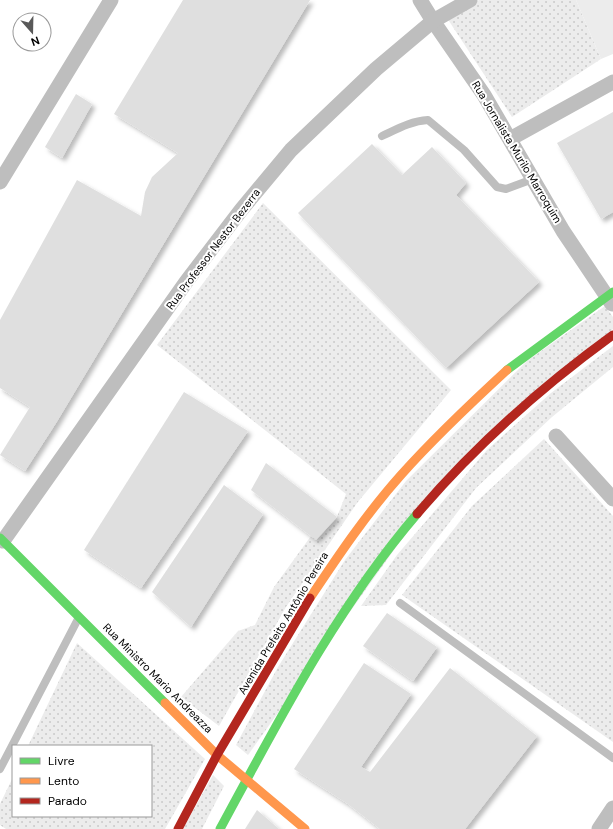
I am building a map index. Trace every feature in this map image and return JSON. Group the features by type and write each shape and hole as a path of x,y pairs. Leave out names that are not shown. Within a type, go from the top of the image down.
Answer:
{"street":[{"path":"0,182 111,0"},
{"name":"Rua Jornalista Murilo Marroquim","path":"420,0 464,64 510,139 563,231 611,297"},
{"name":"Rua Professor Nestor Bezerra","path":"2,540 186,282 241,210 291,150 376,69 433,21 470,0"},
{"path":"510,139 613,82"},
{"name":"Avenida Prefeito Antônio Pereira","path":"178,829 217,754 309,600 350,539 400,476 457,416 510,367 611,297"},
{"path":"220,829 246,781 343,615 390,547 432,496 486,439 531,396 613,335"},
{"path":"556,436 613,499"},
{"name":"Rua Ministro Mario Andreazza","path":"2,540 217,754 246,781 305,829"},
{"path":"599,829 613,808"}],"lane":[{"path":"382,136 402,126 428,120 441,128 464,150 497,187 506,189 533,179"},
{"path":"400,603 613,758"},
{"path":"12,745 79,617"},
{"path":"0,769 12,746"}],"shaded area":[{"path":"479,0 576,0 601,59 512,117 447,18"},
{"path":"576,0 613,0 613,54 601,59"},
{"path":"263,203 451,390 357,503 286,607 219,726 181,697 238,631 255,625 274,587 311,536 316,539 337,517 346,494 157,345"},
{"path":"605,306 613,317 613,329 451,470 248,755 236,745 278,667 345,560 406,481 527,361"},
{"path":"613,346 613,367 552,417 476,488 386,605 361,606 397,555 487,450 551,393"},
{"path":"544,439 613,516 613,742 402,595 472,506"},
{"path":"77,643 205,759 165,829 6,829 0,825 0,804 12,779 12,817 152,817 152,745 28,745"},
{"path":"213,775 224,786 202,829 183,829"}],"building":[{"path":"183,0 310,0 56,423 25,471 0,455 30,407 0,388 0,320 77,180 141,216 145,192 152,177 178,153 114,114"},
{"path":"76,94 92,104 62,158 45,147"},
{"path":"613,112 613,212 601,219 557,143"},
{"path":"372,144 402,175 432,147 466,183 456,195 539,282 446,368 298,213"},
{"path":"184,392 248,431 141,588 84,550"},
{"path":"266,463 337,517 316,540 251,490"},
{"path":"224,485 263,514 191,627 152,592"},
{"path":"387,613 437,647 413,681 363,646"},
{"path":"364,663 411,694 361,767 370,772 450,668 537,736 465,829 380,829 348,804 294,769"},
{"path":"257,810 279,829 245,829"}],"traffic: fast":[{"path":"507,370 613,292"},
{"path":"220,829 310,666 335,626 388,550 417,514"},
{"path":"0,538 165,703"}],"traffic: slow":[{"path":"310,598 353,535 388,489 439,434 507,370"},
{"path":"165,703 217,755 305,829"}],"traffic: jam":[{"path":"417,514 485,441 509,419 534,397 613,335"},
{"path":"178,829 217,755 310,598"}]}
